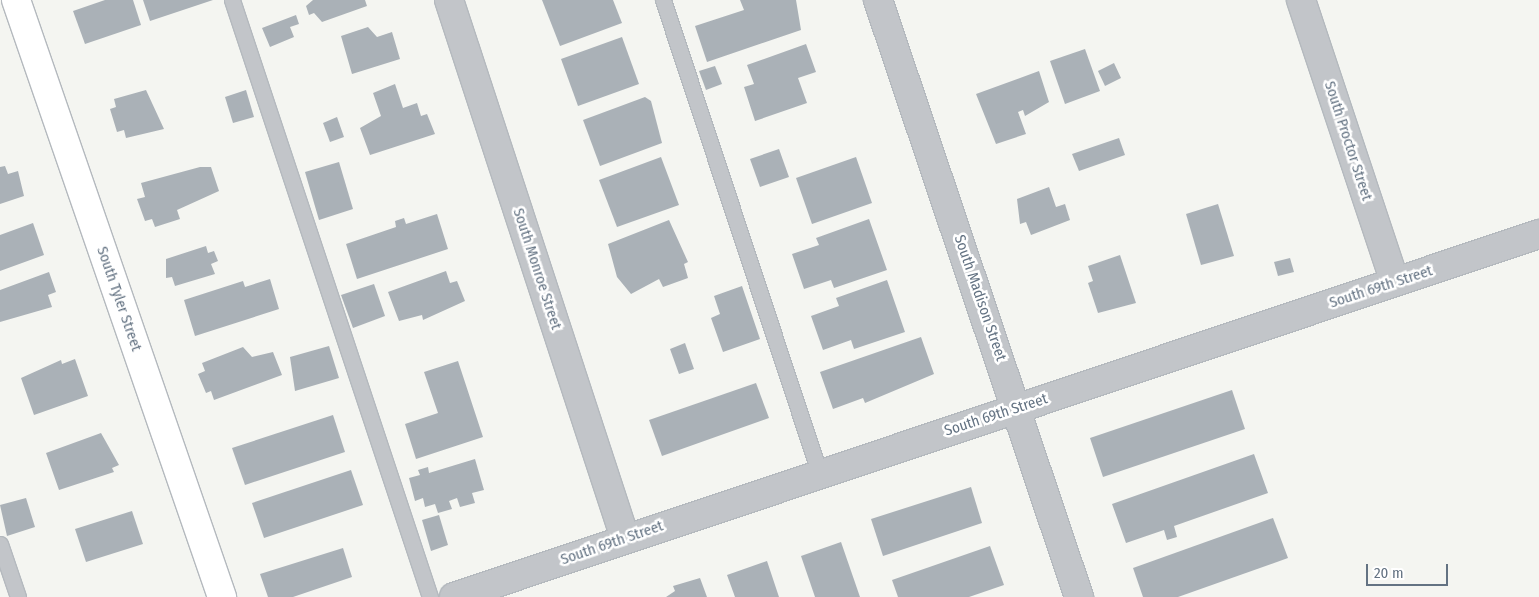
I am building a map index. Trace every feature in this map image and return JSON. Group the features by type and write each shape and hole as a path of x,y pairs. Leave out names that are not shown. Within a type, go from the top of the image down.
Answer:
{"street":[{"name":"South Tyler Street","path":"16,0 222,597"},
{"name":"South Monroe Street","path":"449,0 625,538"},
{"name":"South Madison Street","path":"878,0 1018,408 1079,597"},
{"name":"South Proctor Street","path":"1301,0 1395,282"},
{"name":"South 69th Street","path":"454,597 625,538 1539,234"}],"lane":[{"path":"232,0 430,597"},
{"path":"663,0 820,474"},
{"path":"0,544 18,597"}],"building":[{"path":"105,0 133,0 141,25 85,44 73,11"},
{"path":"143,0 213,0 150,21"},
{"path":"313,0 365,0 367,6 322,22 314,13 309,15 306,6"},
{"path":"542,0 613,0 622,23 560,46"},
{"path":"740,0 796,0 801,30 707,62 695,26 744,10"},
{"path":"296,15 299,24 290,27 294,37 270,47 262,28"},
{"path":"368,27 377,37 392,32 400,59 352,74 341,36"},
{"path":"622,37 639,84 578,106 561,59"},
{"path":"806,44 816,72 798,78 807,103 755,121 744,87 754,84 747,65"},
{"path":"1085,49 1100,91 1065,104 1050,61"},
{"path":"1114,63 1121,78 1105,86 1098,71"},
{"path":"715,66 722,84 706,90 699,71"},
{"path":"1039,71 1049,102 1025,116 1023,110 1018,112 1026,134 996,144 976,94"},
{"path":"395,84 403,108 417,103 421,116 427,114 435,134 370,155 360,128 381,116 373,93"},
{"path":"146,90 164,129 126,138 124,130 117,132 110,109 116,107 114,99"},
{"path":"246,90 254,117 233,123 225,97"},
{"path":"645,97 651,101 662,143 600,166 583,120"},
{"path":"337,117 344,137 330,142 323,123"},
{"path":"1119,138 1125,155 1079,171 1072,154"},
{"path":"779,149 789,177 760,187 750,159"},
{"path":"661,157 679,205 617,227 599,180"},
{"path":"856,157 872,203 812,224 796,178"},
{"path":"339,162 353,209 319,220 305,172"},
{"path":"5,166 8,174 18,171 24,196 0,204 0,167"},
{"path":"200,167 211,167 219,191 177,210 180,219 155,227 152,219 145,221 137,199 145,197 141,183"},
{"path":"1049,187 1056,207 1065,204 1070,220 1031,235 1026,222 1020,224 1017,199"},
{"path":"1218,204 1234,256 1201,265 1186,214"},
{"path":"437,214 448,249 357,279 346,244 396,227 395,221 404,218 406,224"},
{"path":"869,219 887,270 834,288 831,280 804,289 792,254 819,245 816,238"},
{"path":"669,220 688,262 684,264 688,278 663,287 659,279 631,294 617,277 608,244"},
{"path":"33,223 44,255 0,271 0,235"},
{"path":"206,246 208,253 214,251 218,261 211,264 215,274 175,286 172,277 166,278 166,259"},
{"path":"1120,255 1136,303 1098,313 1088,283 1093,281 1088,266"},
{"path":"1290,258 1294,272 1278,276 1274,262"},
{"path":"446,271 450,283 457,281 465,301 423,320 422,315 399,321 388,292"},
{"path":"49,272 56,292 48,295 52,307 0,322 0,290"},
{"path":"270,279 279,309 195,336 184,300 243,281 245,287"},
{"path":"887,280 905,332 854,349 851,340 823,350 811,316 839,306 836,298"},
{"path":"374,284 385,316 353,328 341,295"},
{"path":"742,286 760,339 723,352 711,318 720,314 714,296"},
{"path":"921,337 934,374 865,403 863,398 833,409 820,372"},
{"path":"685,343 694,369 679,374 670,349"},
{"path":"329,346 339,378 295,391 290,357"},
{"path":"243,347 252,357 273,352 282,375 214,400 211,391 206,393 198,374 205,371 202,363"},
{"path":"75,359 88,396 34,415 21,378 61,360 62,364"},
{"path":"458,361 483,437 416,459 405,424 438,413 424,372"},
{"path":"756,383 769,418 662,456 649,420"},
{"path":"1232,390 1245,429 1103,477 1090,438"},
{"path":"333,415 345,452 245,485 232,448"},
{"path":"101,433 119,465 112,468 114,472 59,490 46,453"},
{"path":"1254,454 1268,493 1174,526 1177,537 1167,540 1164,530 1126,543 1112,504"},
{"path":"475,459 484,490 472,493 475,503 460,507 457,498 449,501 452,509 438,513 435,504 425,507 423,498 415,501 409,478 420,475 418,470 428,467 429,473"},
{"path":"351,470 363,505 264,538 252,503"},
{"path":"971,487 982,523 883,556 871,519"},
{"path":"26,498 35,527 7,536 0,505"},
{"path":"132,511 143,544 86,562 75,529"},
{"path":"439,515 448,545 431,551 422,520"},
{"path":"1273,518 1288,558 1178,597 1143,597 1133,568"},
{"path":"841,542 860,597 815,597 801,556"},
{"path":"990,546 1004,585 969,597 898,597 892,580"},
{"path":"343,548 352,577 293,597 268,597 260,574"},
{"path":"767,561 779,597 735,597 727,575"},
{"path":"700,578 707,597 666,597 675,591 673,586"}]}
